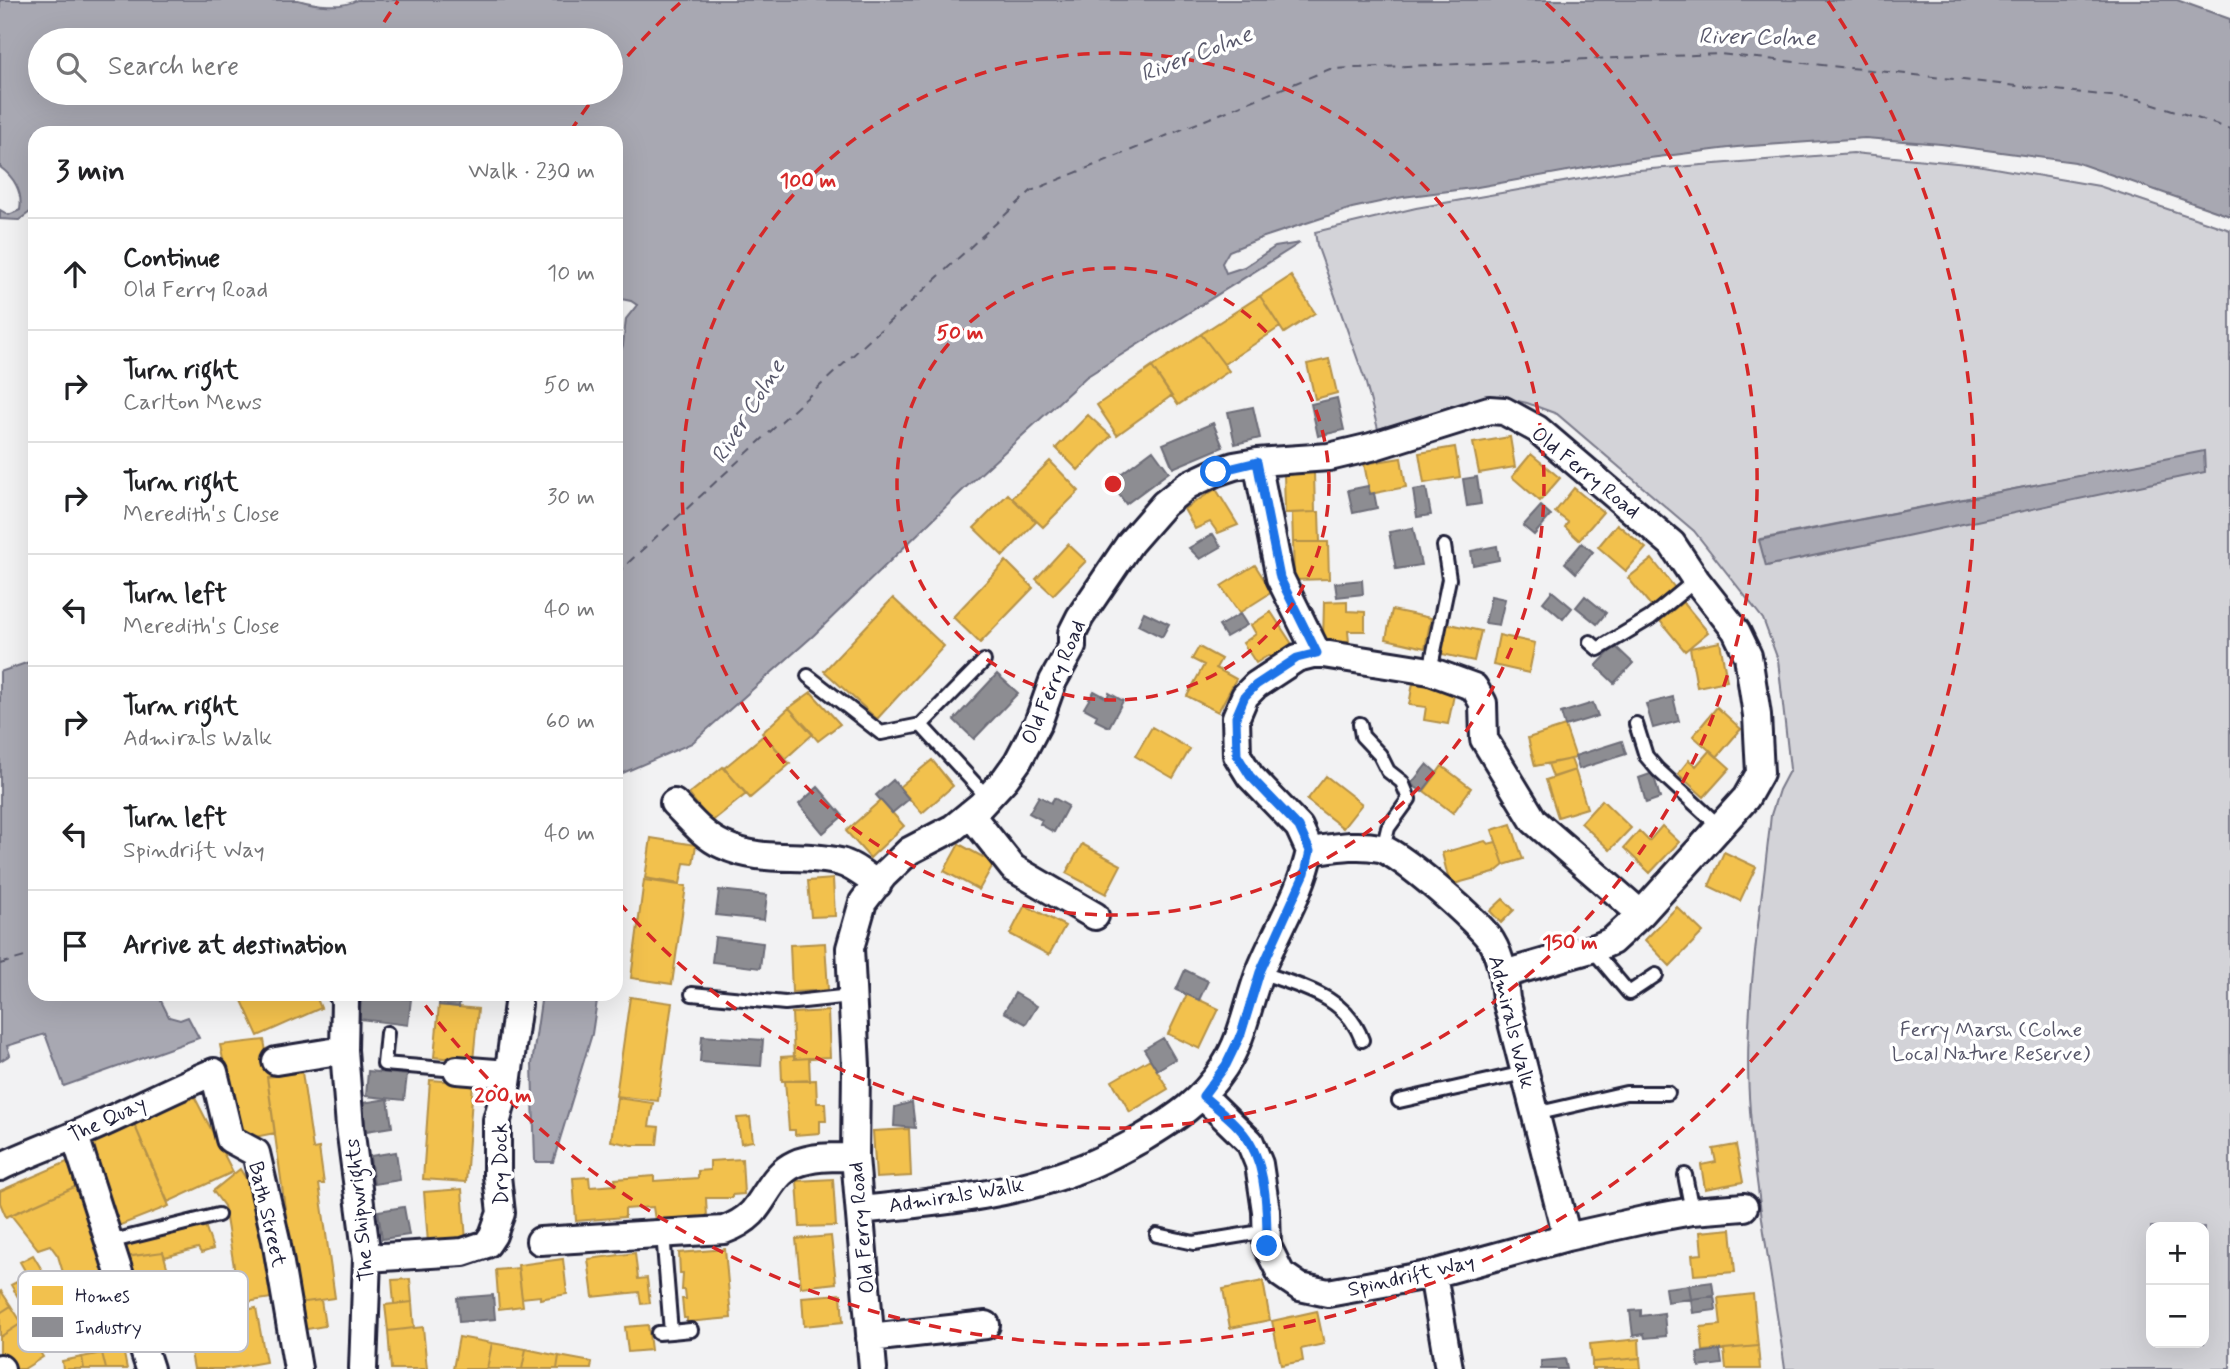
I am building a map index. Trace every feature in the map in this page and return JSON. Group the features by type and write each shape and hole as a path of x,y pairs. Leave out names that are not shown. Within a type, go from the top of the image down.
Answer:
{"street":[{"name":"Old Ferry Road","path":"873,1369 855,1157 856,1067 851,996 850,948 863,902 909,850 953,828 979,806 1018,761 1038,723 1053,681 1072,647 1072,633 1080,617 1130,543 1164,504 1188,485 1216,472 1257,462 1329,457 1489,410 1504,411 1537,429 1672,544 1696,580 1730,622 1748,656 1758,716 1760,773 1746,798 1641,914 1612,941 1504,974"},
{"path":"1257,462 1280,578 1317,653"},
{"path":"1310,851 1299,827 1250,776 1237,755 1236,717 1245,696 1256,685 1297,658 1317,653 1430,671 1474,687 1483,704 1484,739 1534,821 1641,914"},
{"path":"674,803 721,845 748,854 777,859 818,858 843,863 877,884"},
{"path":"979,806 1013,868 1095,916"},
{"name":"Admirals Walk","path":"861,1210 984,1195 1073,1172 1108,1157 1167,1124 1203,1096 1226,1065 1241,1034 1260,972 1305,873 1310,851 1353,846 1382,849 1405,862 1483,930 1497,951 1524,1073 1567,1237"},
{"name":"The Shipwrights","path":"345,1001 344,1050 350,1127 367,1258 363,1369"},
{"name":"Dry Dock","path":"367,1258 463,1252 487,1244 498,1225 501,1213 497,1176 498,1120 518,1004"},
{"path":"276,1061 344,1050"},
{"path":"457,1070 508,1074"},
{"name":"The Quay","path":"0,1167 214,1072"},
{"name":"Bath Street","path":"214,1072 230,1139 256,1153 276,1240 298,1369"},
{"name":"Spindrift Way","path":"1203,1096 1250,1142 1259,1164 1267,1246 1282,1274 1300,1287 1328,1293 1433,1274 1567,1237 1692,1211 1744,1207"},
{"path":"75,1136 118,1271"},
{"path":"540,1241 724,1230 740,1223 752,1212 781,1172 796,1163 822,1157 855,1157"},
{"path":"1433,1274 1450,1369"},
{"path":"870,1338 986,1325"},
{"path":"145,1352 150,1369"}],"lane":[{"path":"1430,671 1449,579 1444,546"},
{"path":"1590,642 1598,649 1650,618 1696,580"},
{"path":"808,676 881,733 921,725 984,661"},
{"path":"1360,724 1362,737 1380,755 1388,771 1402,782 1409,799 1388,828 1382,849"},
{"path":"1636,724 1646,756 1658,771 1720,827"},
{"path":"921,725 979,806"},
{"path":"1592,948 1629,993 1656,975"},
{"path":"1260,972 1329,998 1357,1026 1362,1041"},
{"path":"692,994 785,1003 851,996"},
{"path":"387,1033 384,1064 457,1070"},
{"path":"1399,1101 1524,1073"},
{"path":"1535,1114 1626,1093 1668,1093"},
{"path":"1685,1175 1692,1211"},
{"path":"109,1242 218,1215"},
{"path":"1157,1235 1194,1244 1267,1231"},
{"path":"663,1232 665,1332 691,1330"}],"green space":[{"name":"Ferry Marsh (Colne Local Nature Reserve)","path":"1853,153 1977,165 2099,186 2230,230 2230,1369 1785,1369 1756,1176 1748,1075 1750,1001 1771,815 1779,790 1790,769 1778,660 1763,619 1694,531 1557,414 1527,403 1499,397 1378,429 1365,380 1317,245 1315,232 1416,208 1626,171","holes":["2203,452 1767,566 1760,539"]}],"water":[{"name":"River Colne","path":"0,0 298,0 336,5 357,0 2177,0 2230,19 2230,216 2075,162 1941,144 1865,138 1737,147 1618,162 1472,188 1403,197 1352,208 1229,251 1222,263 1226,273 1244,267 1275,247 1300,243 1086,377 964,489 814,635 692,743 623,773 623,345 626,319 637,305 623,299 623,126 28,126 28,214 19,220 0,219 0,210 9,215 20,210 20,197 9,175 0,167"},
{"path":"2204,451 2205,472 1766,566 1759,540"},
{"path":"28,662 28,1001 161,1001 169,1017 180,1020 188,1017 199,1038 64,1086 45,1034 7,1046 10,1055 0,1061 0,672"},
{"path":"541,1001 597,1001 592,1034 553,1162 535,1162 532,1064"}],"building: Homes":[{"path":"1291,276 1315,313 1284,333 1260,296"},
{"path":"1260,296 1280,327 1224,364 1201,334"},
{"path":"1201,334 1229,371 1178,405 1152,367"},
{"path":"1329,359 1337,393 1315,399 1307,364"},
{"path":"1152,367 1171,396 1117,435 1097,405"},
{"path":"1088,415 1111,436 1078,470 1056,448"},
{"path":"1510,437 1515,467 1479,473 1473,443"},
{"path":"1455,447 1460,477 1424,483 1419,453"},
{"path":"1531,454 1560,478 1540,501 1512,477"},
{"path":"1401,458 1406,487 1370,494 1364,464"},
{"path":"1050,461 1079,491 1043,527 1012,498"},
{"path":"1314,472 1315,512 1285,513 1284,473"},
{"path":"1574,488 1603,512 1579,540 1565,527 1568,522 1555,512"},
{"path":"1216,489 1238,525 1218,533 1210,522 1195,529 1184,509"},
{"path":"1008,494 1036,522 1003,556 974,528"},
{"path":"1319,512 1320,542 1293,542 1292,513"},
{"path":"1617,524 1646,548 1626,571 1598,547"},
{"path":"1293,542 1328,542 1329,579 1294,580"},
{"path":"1068,544 1086,561 1053,595 1036,579"},
{"path":"1652,559 1675,588 1652,607 1628,578"},
{"path":"1006,561 1033,588 980,643 953,617"},
{"path":"1255,565 1272,592 1239,613 1221,586"},
{"path":"893,598 944,646 877,719 824,671"},
{"path":"1347,601 1347,611 1365,612 1365,631 1348,631 1349,642 1323,642 1324,602"},
{"path":"1683,602 1708,632 1685,651 1660,621"},
{"path":"1392,610 1431,618 1425,648 1386,639"},
{"path":"1271,612 1292,644 1271,658 1269,655 1256,663 1243,643 1256,634 1251,625"},
{"path":"1445,623 1481,631 1474,661 1438,653"},
{"path":"1499,635 1535,643 1529,673 1493,665"},
{"path":"1720,642 1727,681 1697,687 1690,648"},
{"path":"1199,647 1221,659 1216,668 1236,679 1218,712 1187,696 1204,665 1192,659"},
{"path":"1413,683 1455,690 1448,724 1424,720 1426,707 1409,705"},
{"path":"811,692 840,724 818,741 789,708"},
{"path":"1717,707 1741,729 1717,757 1693,736"},
{"path":"789,708 813,734 785,759 762,733"},
{"path":"1565,726 1576,758 1535,766 1528,738"},
{"path":"1152,727 1190,749 1173,778 1135,756"},
{"path":"764,735 790,764 750,798 724,768"},
{"path":"1710,750 1730,768 1704,797 1678,774 1689,760 1696,766"},
{"path":"1571,759 1575,770 1553,777 1548,764"},
{"path":"932,760 953,786 922,813 899,787"},
{"path":"1442,766 1471,788 1453,813 1424,791"},
{"path":"723,767 746,794 711,822 689,794"},
{"path":"1575,770 1587,808 1558,817 1546,780"},
{"path":"1326,776 1362,804 1343,828 1307,800"},
{"path":"881,800 904,826 870,858 846,831"},
{"path":"1602,800 1631,828 1610,850 1581,823"},
{"path":"1511,824 1523,859 1504,865 1492,830"},
{"path":"1662,826 1679,842 1650,873 1624,848 1639,831 1649,841"},
{"path":"651,838 696,845 693,864 684,863 680,884 645,878"},
{"path":"1485,841 1488,844 1496,842 1504,865 1494,873 1450,885 1442,853"},
{"path":"959,844 994,863 979,890 944,871"},
{"path":"1082,844 1121,865 1106,894 1066,873"},
{"path":"1724,852 1756,867 1740,901 1709,886"},
{"path":"833,879 835,916 811,917 808,881"},
{"path":"644,880 686,886 672,984 631,978"},
{"path":"1503,899 1514,910 1501,923 1490,911"},
{"path":"1025,905 1065,926 1049,955 1010,934"},
{"path":"1677,907 1703,932 1670,966 1645,940"},
{"path":"825,943 828,990 792,992 790,945"},
{"path":"1187,994 1219,1009 1200,1049 1168,1034"},
{"path":"630,997 672,1003 658,1101 616,1096"},
{"path":"242,1001 318,1001 321,1008 258,1036"},
{"path":"439,1005 478,1009 473,1061 434,1057"},
{"path":"828,1011 830,1057 794,1059 792,1013"},
{"path":"264,1040 275,1133 240,1140 220,1045"},
{"path":"795,1056 794,1059 809,1058 810,1081 782,1081 781,1057"},
{"path":"1150,1059 1168,1089 1130,1112 1112,1081"},
{"path":"302,1072 313,1149 319,1148 324,1184 319,1184 335,1298 298,1303 267,1077"},
{"path":"430,1080 473,1083 466,1182 423,1179"},
{"path":"816,1080 817,1103 825,1103 826,1121 820,1121 820,1133 795,1135 795,1130 789,1130 785,1081"},
{"path":"192,1092 233,1172 168,1202 132,1119"},
{"path":"617,1098 653,1103 649,1126 659,1127 657,1145 632,1145 611,1141"},
{"path":"750,1117 753,1141 741,1143 737,1118"},
{"path":"132,1119 169,1206 113,1228 93,1139"},
{"path":"909,1129 911,1176 876,1178 873,1131"},
{"path":"1736,1145 1743,1182 1705,1189 1701,1165 1716,1162 1713,1149"},
{"path":"742,1159 744,1194 732,1195 732,1198 706,1198 707,1217 674,1222 674,1218 655,1220 653,1207 625,1209 625,1217 576,1221 573,1178 589,1177 590,1187 616,1185 615,1179 654,1176 654,1181 698,1178 698,1171 710,1170 710,1161"},
{"path":"69,1161 79,1185 6,1217 0,1203 0,1191"},
{"path":"240,1169 257,1196 278,1297 248,1302 248,1271 235,1271 224,1206 213,1191"},
{"path":"833,1179 836,1226 800,1227 797,1181"},
{"path":"79,1185 107,1271 63,1271 58,1256 50,1245 38,1249 11,1215"},
{"path":"462,1189 466,1240 428,1243 424,1192"},
{"path":"205,1225 213,1249 201,1253 198,1248 165,1257 163,1252 120,1258 117,1245"},
{"path":"1731,1229 1735,1272 1694,1275 1692,1255 1702,1254 1700,1232"},
{"path":"831,1236 836,1283 801,1287 796,1239"},
{"path":"725,1249 731,1318 687,1322 687,1318 684,1318 682,1299 686,1299 685,1290 682,1290 683,1273 680,1273 679,1253"},
{"path":"163,1252 168,1271 128,1271 123,1257"},
{"path":"635,1253 638,1279 647,1278 650,1303 641,1304 639,1292 593,1297 588,1259"},
{"path":"33,1255 43,1271 25,1271 20,1262"},
{"path":"563,1259 567,1294 540,1299 540,1296 522,1298 518,1265"},
{"path":"518,1268 523,1306 499,1309 496,1270"},
{"path":"410,1279 412,1302 394,1304 392,1280"},
{"path":"18,1281 18,1297 11,1285"},
{"path":"1263,1281 1270,1320 1230,1328 1223,1289"},
{"path":"0,1292 11,1306 0,1313"},
{"path":"841,1294 843,1322 804,1326 802,1297"},
{"path":"1753,1294 1758,1346 1703,1351 1701,1327 1721,1325 1718,1298"},
{"path":"321,1300 325,1326 301,1330 298,1303"},
{"path":"412,1302 414,1328 388,1331 385,1305"},
{"path":"11,1306 18,1317 18,1326 0,1337 0,1313"},
{"path":"256,1308 266,1362 226,1369 194,1369 191,1352 248,1352 248,1309"},
{"path":"1317,1311 1324,1344 1301,1349 1303,1361 1281,1365 1272,1321"},
{"path":"648,1325 651,1350 628,1352 625,1327"},
{"path":"18,1326 18,1352 40,1352 43,1357 24,1369 11,1369 0,1352 0,1337"},
{"path":"423,1327 427,1369 391,1369 388,1331"},
{"path":"459,1337 492,1343 487,1369 453,1369"},
{"path":"1639,1339 1640,1358 1592,1362 1590,1344"},
{"path":"492,1343 526,1349 522,1369 487,1369"},
{"path":"1758,1346 1760,1369 1726,1369 1724,1349"},
{"path":"526,1349 559,1356 557,1369 522,1369"},
{"path":"124,1352 127,1369 106,1369 102,1353"},
{"path":"102,1353 106,1369 84,1369 82,1357"},
{"path":"559,1356 592,1362 591,1369 557,1369"},
{"path":"82,1357 84,1369 63,1369 62,1361"},
{"path":"1640,1358 1641,1369 1592,1369 1592,1362"}],"building: Industry":[{"path":"1337,398 1344,430 1318,436 1311,404"},
{"path":"1253,407 1260,438 1235,444 1228,412"},
{"path":"1213,423 1223,447 1173,468 1163,444"},
{"path":"1153,450 1169,472 1126,504 1110,482"},
{"path":"1477,477 1481,504 1467,506 1463,479"},
{"path":"1368,486 1370,494 1374,493 1377,508 1353,513 1348,490"},
{"path":"1426,488 1431,515 1417,517 1413,490"},
{"path":"1541,506 1551,515 1534,535 1523,526"},
{"path":"1413,528 1421,565 1396,569 1389,532"},
{"path":"1213,534 1221,547 1200,559 1189,548"},
{"path":"1582,543 1593,552 1576,573 1565,563"},
{"path":"1497,546 1499,560 1473,565 1471,551"},
{"path":"1362,580 1363,594 1337,597 1335,583"},
{"path":"1552,591 1572,608 1563,619 1543,602"},
{"path":"1491,596 1505,599 1499,625 1485,623"},
{"path":"1585,596 1606,613 1597,624 1576,607"},
{"path":"1144,612 1169,624 1162,637 1138,625"},
{"path":"1240,614 1247,625 1226,637 1219,626"},
{"path":"1615,646 1633,663 1614,683 1596,666"},
{"path":"997,674 1018,693 974,739 954,720"},
{"path":"1094,691 1107,698 1109,693 1123,701 1109,727 1095,720 1097,715 1084,708"},
{"path":"1673,697 1679,721 1653,728 1646,704"},
{"path":"1593,703 1598,716 1565,726 1561,713"},
{"path":"1622,741 1626,754 1579,769 1575,756"},
{"path":"1427,764 1437,773 1422,792 1411,784"},
{"path":"1653,773 1660,798 1646,803 1639,778"},
{"path":"893,780 909,799 892,813 876,795"},
{"path":"818,787 843,816 823,833 799,804"},
{"path":"1039,796 1051,803 1054,798 1068,806 1054,832 1040,824 1042,820 1029,813"},
{"path":"719,890 767,895 764,920 716,915"},
{"path":"715,937 763,943 760,968 712,962"},
{"path":"1185,970 1208,981 1199,1000 1176,990"},
{"path":"1015,993 1037,1006 1026,1024 1004,1012"},
{"path":"361,1001 411,1001 408,1025 359,1019"},
{"path":"439,1001 459,1001 459,1007 439,1005"},
{"path":"702,1036 763,1040 761,1066 700,1062"},
{"path":"1163,1038 1175,1059 1157,1070 1144,1049"},
{"path":"368,1071 407,1075 404,1100 366,1096"},
{"path":"388,1099 392,1127 366,1131 362,1103"},
{"path":"912,1102 915,1128 894,1126 895,1107"},
{"path":"396,1152 400,1180 374,1184 370,1156"},
{"path":"404,1207 409,1235 382,1239 378,1211"},
{"path":"1712,1282 1714,1296 1691,1299 1689,1285"},
{"path":"1689,1285 1691,1299 1667,1302 1665,1288"},
{"path":"493,1295 495,1319 459,1322 457,1298"},
{"path":"1714,1296 1716,1310 1693,1313 1691,1299"},
{"path":"1641,1310 1641,1316 1664,1313 1666,1336 1633,1336 1630,1311"},
{"path":"1720,1350 1722,1364 1699,1367 1697,1353"},
{"path":"1565,1359 1567,1369 1541,1369 1541,1361"}],"ferry route":[{"path":"623,568 1031,191 1330,69 1720,54 2139,99 2230,129"},
{"path":"0,964 28,956"}],"route":[{"path":"1216,472 1257,462 1280,578 1317,653 1297,658 1256,685 1245,696 1236,717 1237,755 1250,776 1299,827 1310,851 1305,873 1260,972 1241,1034 1226,1065 1203,1096 1250,1142 1259,1164 1266,1211 1267,1246"}]}
